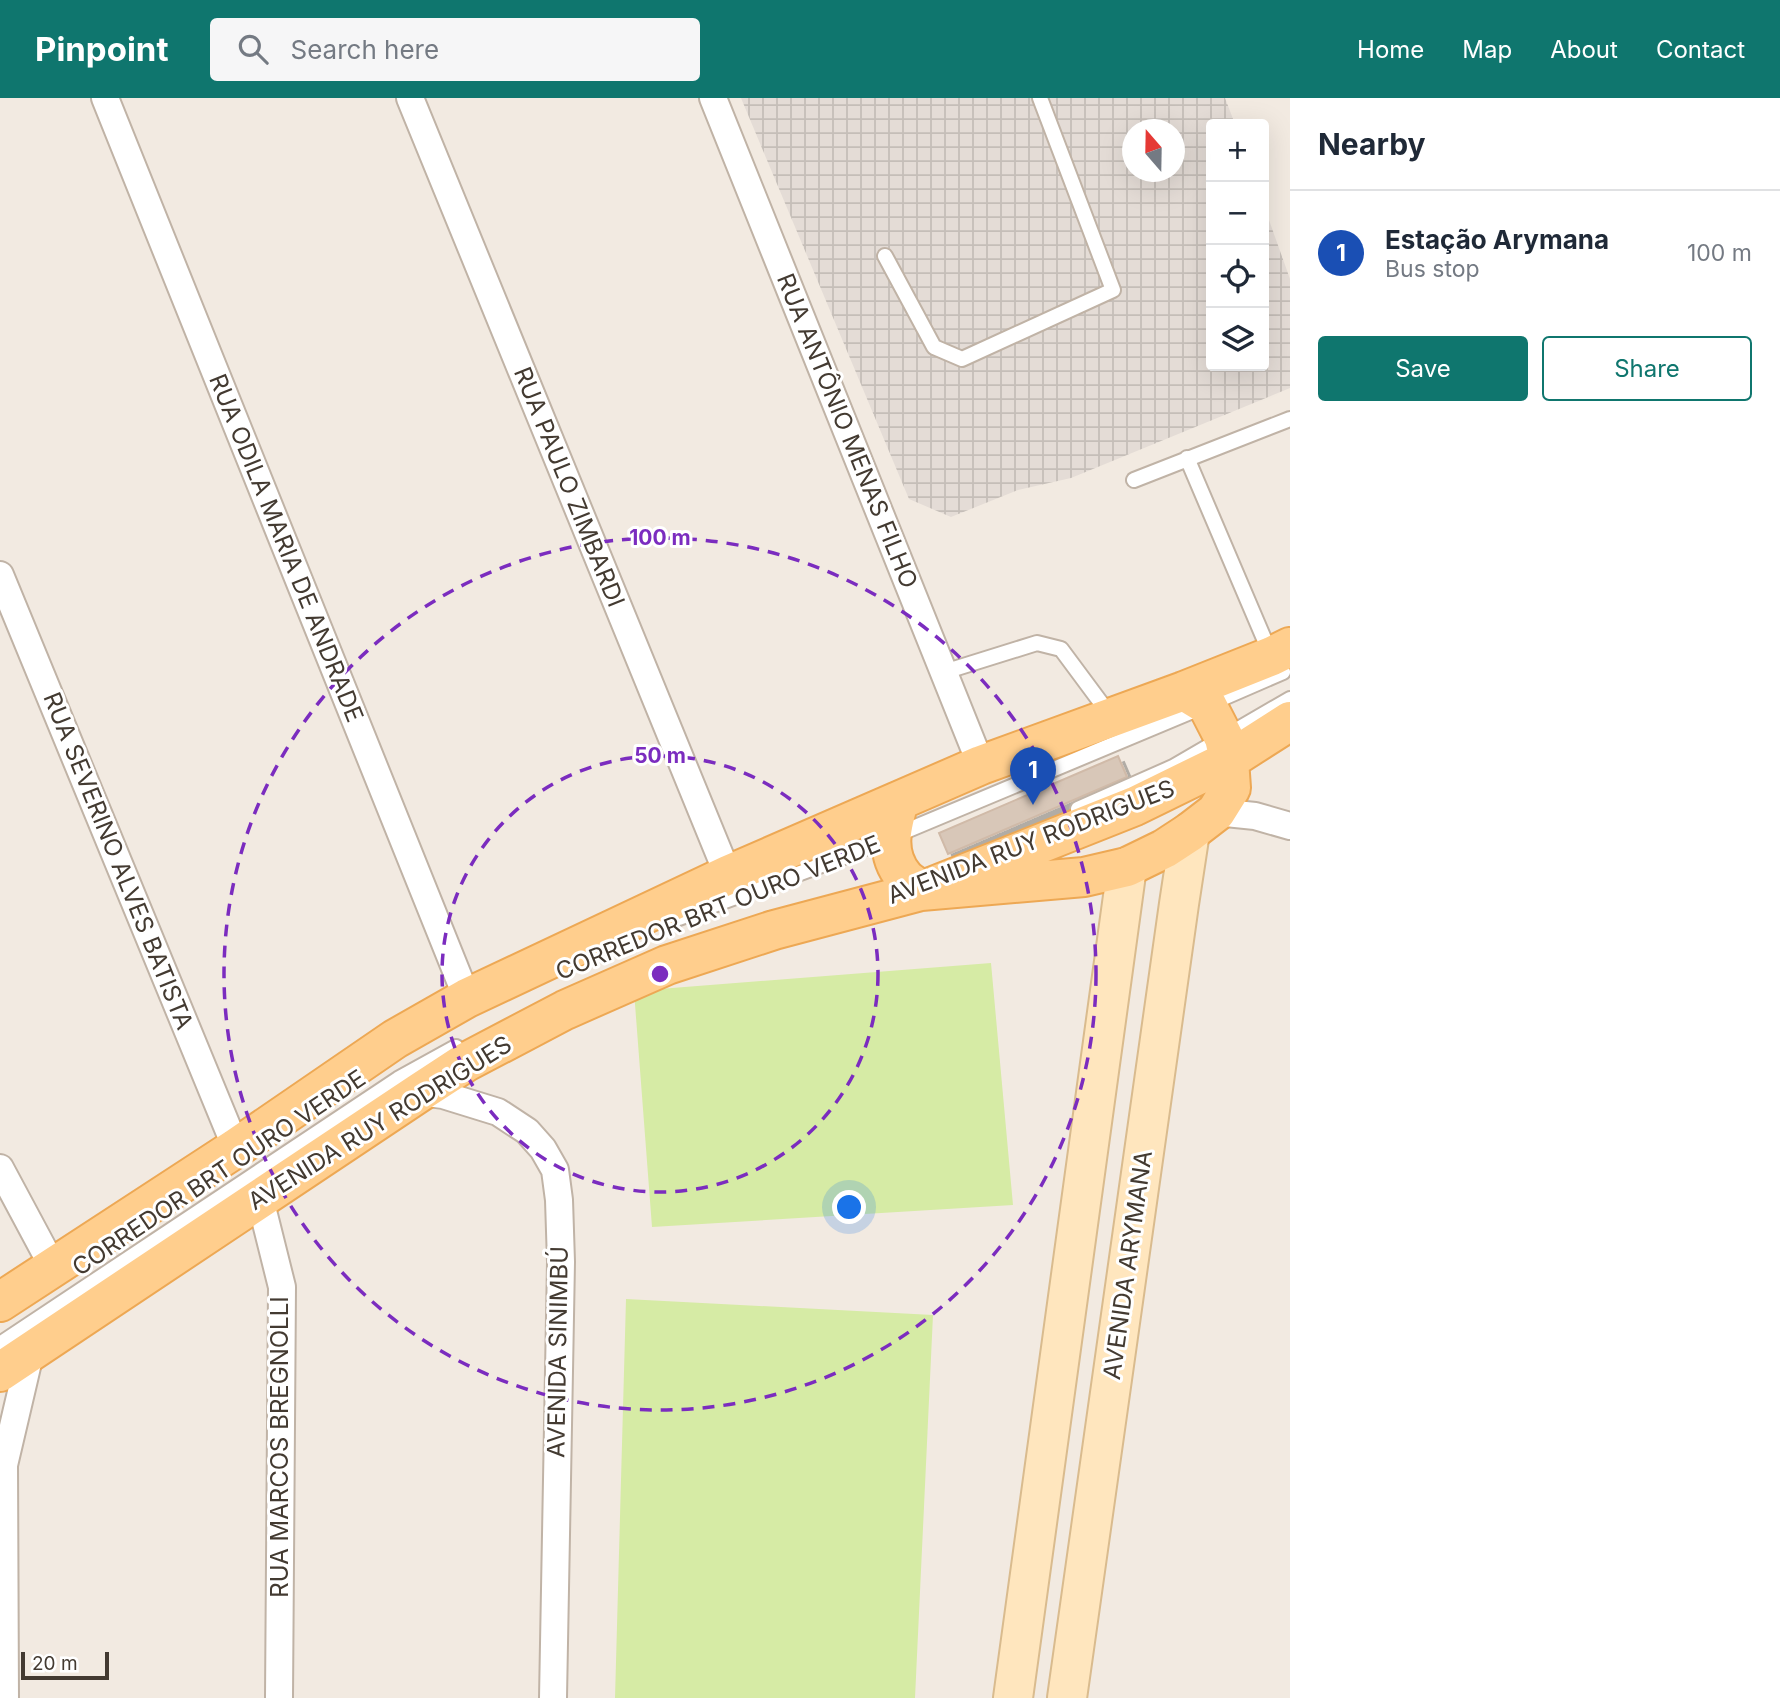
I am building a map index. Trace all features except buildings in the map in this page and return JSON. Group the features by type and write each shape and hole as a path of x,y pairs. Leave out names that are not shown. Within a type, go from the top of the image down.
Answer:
{"main road":[{"name":"AVENIDA RUY RODRIGUES","path":"29,1288 247,1171 420,1092 466,1062 565,1010 667,965 774,930 910,880 1135,806 1211,724 1284,657"},
{"name":"AVENIDA RUY RODRIGUES","path":"10,1357 247,1171 395,1039 467,998 728,875 981,765 1111,716 1211,724 1290,722"},
{"path":"899,801 890,837 894,860 910,880 1084,877 1127,867 1164,849 1203,822 1231,788 1211,724"},
{"name":"AVENIDA ARYMANA","path":"1067,1698 1179,904 1203,822"},
{"path":"1013,1698 1127,867"}],"street":[{"name":"RUA ODILA MARIA DE ANDRADE","path":"105,98 467,998"},
{"name":"RUA PAULO ZIMBARDI","path":"410,98 728,875"},
{"name":"RUA ANTÔNIO MENAS FILHO","path":"713,98 981,765"},
{"name":"RUA SEVERINO ALVES BATISTA","path":"0,575 247,1171"},
{"path":"1203,822 1255,816 1290,826"},
{"name":"AVENIDA SINIMBÚ","path":"420,1092 443,1095 498,1112 527,1131 543,1149 555,1170 561,1262 553,1698"},
{"path":"0,1168 29,1288"},
{"name":"RUA MARCOS BREGNOLLI","path":"247,1171 282,1287 279,1698"},
{"path":"5,1698 2,1462 10,1357"}],"lane":[{"path":"885,256 934,347 962,359 1113,290 1040,98"},
{"path":"1134,480 1290,419"},
{"path":"1186,458 1284,657"},
{"path":"944,672 1037,643 1061,649 1111,716"},
{"name":"CORREDOR BRT OURO VERDE","path":"672,921 890,837 1211,724 1290,699"},
{"name":"CORREDOR BRT OURO VERDE","path":"1060,816 1173,767 1211,724"},
{"name":"CORREDOR BRT OURO VERDE","path":"247,1171 398,1079 474,1038"},
{"name":"CORREDOR BRT OURO VERDE","path":"247,1171 379,1067"}],"shaded area":[{"path":"741,98 1225,98 1233,119 1206,119 1206,371 1269,371 1269,220 1290,279 1290,388 1071,478 1018,490 951,517 909,499"}],"green space":[{"path":"991,963 1013,1205 652,1227 634,991"},
{"path":"626,1299 933,1315 915,1698 615,1698"}],"place":[{"name":"Estação Arymana","path":"1033,805"}]}
